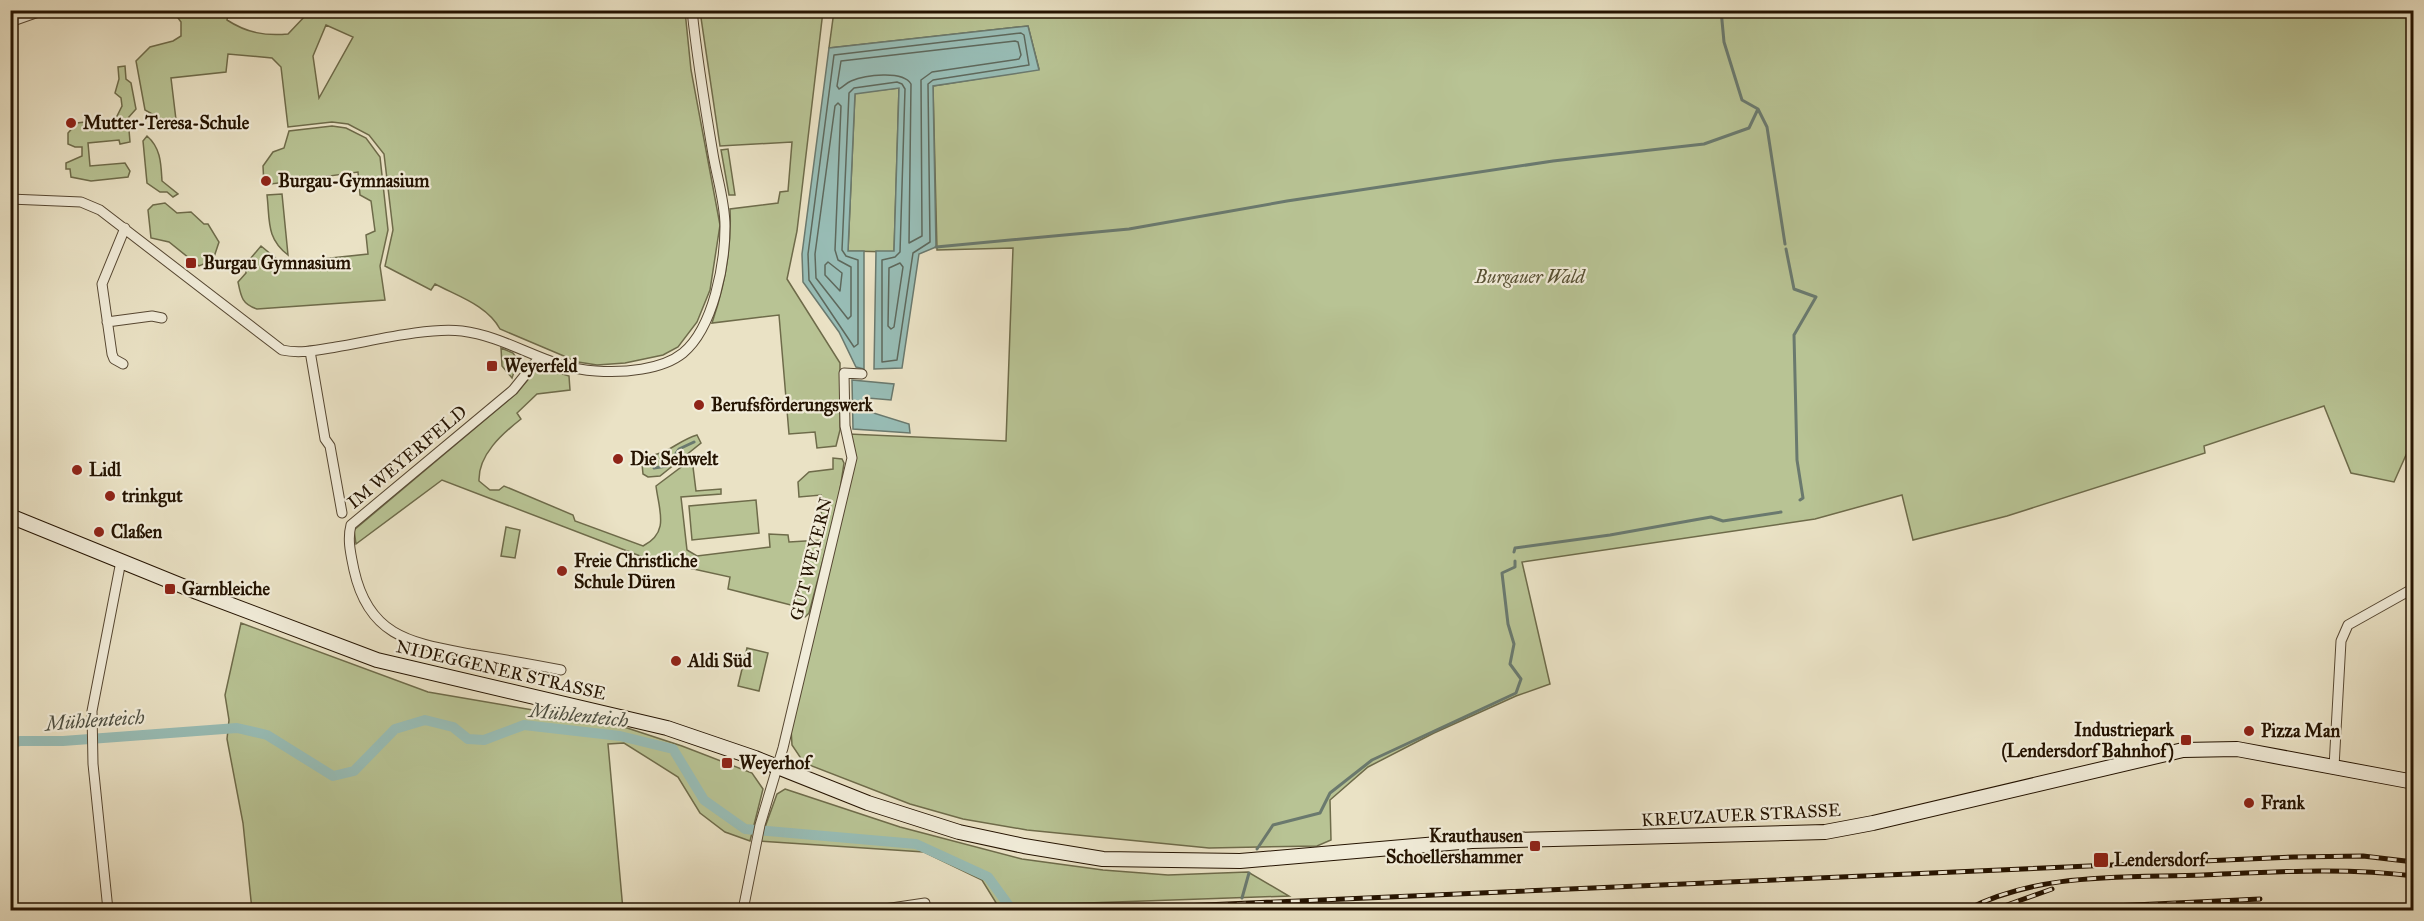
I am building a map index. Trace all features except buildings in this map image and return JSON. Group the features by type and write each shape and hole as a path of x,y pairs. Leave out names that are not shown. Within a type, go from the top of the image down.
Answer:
{"main road":[{"name":"NIDEGGENER STRASSE","path":"10,516 377,660 433,675 620,715 702,739 932,824 1024,846 1103,859 1240,861"},
{"name":"KREUZAUER STRASSE","path":"1240,861 1472,841 1825,832 2188,749 2236,749 2414,782"}],"street":[{"path":"10,22 44,10"},
{"path":"10,199 81,202 100,210 274,346 293,352 448,330 492,337 538,359 577,370 598,372 654,366 669,362 684,352 704,324 716,292 725,226 692,10"},
{"path":"123,364 114,359 112,354 102,285 125,228"},
{"path":"107,322 152,316 162,318"},
{"path":"310,351 325,439 330,446 342,513"},
{"name":"IM WEYERFELD","path":"538,359 513,390 351,525 350,544 357,583 373,612 395,634 422,646 561,669"},
{"name":"GUT WEYERN","path":"777,768 852,458 845,426 844,373 862,374"},
{"path":"108,910 92,753 94,732 92,711 95,684 121,561"},
{"path":"2334,767 2341,641 2348,625 2414,588"},
{"path":"746,910 755,843 777,768"},
{"path":"878,910 925,903"}],"green space":[{"path":"173,11 229,11 227,20 242,28 256,33 280,35 288,34 306,15 297,11 685,11 691,70 720,225 710,290 697,322 678,347 663,355 625,363 597,365 578,362 500,329 480,307 462,297 435,284 431,290 385,266 393,230 384,154 369,135 348,124 332,122 288,127 281,67 272,58 228,54 226,72 171,78 177,128 145,110 136,61 150,47 173,41 181,36 181,22","holes":["326,25 353,37 319,98 313,56"]},
{"path":"700,11 823,11 797,231 787,279 840,363 840,430 836,446 817,448 815,432 789,434 779,315 712,323 727,267 730,209 778,203 780,192 788,191 792,142 720,146"},
{"name":"Burgauer Wald","path":"834,11 2413,11 2414,437 2394,482 2351,473 2324,406 2204,446 2205,453 2007,516 1913,540 1902,495 1815,519 1522,562 1550,684 1516,696 1434,733 1368,767 1330,800 1331,840 1317,846 1209,848 1027,830 963,819 910,804 804,763 792,745 791,728 855,462 849,434 1006,441 1013,248 937,250 933,86 1039,69 1028,26 829,48"},
{"path":"125,66 126,79 131,83 136,109 128,118 130,142 120,144 119,140 88,143 90,166 125,163 130,171 128,177 91,181 71,177 70,169 66,169 66,163 82,156 82,147 68,144 68,133 77,123 116,118 122,106 121,98 115,93 119,79 118,67"},
{"path":"899,88 894,252 848,251 855,93"},
{"path":"332,126 346,128 366,138 380,157 388,230 380,266 385,300 257,309 252,307 243,299 238,282 246,273 245,265 261,246 290,270 295,269 294,262 368,254 366,235 375,231 371,201 360,195 358,172 264,185 263,166 273,152 284,148 289,131"},
{"path":"147,136 158,151 162,181 178,194 173,197 147,183 143,141"},
{"path":"728,149 735,195 729,195 721,150"},
{"path":"282,194 288,255 272,235 269,221 267,195"},
{"path":"165,203 177,213 191,212 204,224 208,224 219,242 213,260 199,266 169,242 151,238 148,210 153,205"},
{"path":"501,348 513,353 518,360 512,378 502,366"},
{"path":"547,369 569,376 570,390 537,394 517,413 521,419 499,438 482,462 479,481 490,490 499,490 504,486 573,515 575,521 643,546 657,534 660,527 656,486 692,459 696,491 721,489 721,494 681,497 687,550 697,556 770,547 769,534 788,535 789,542 822,540 821,495 799,497 798,482 809,472 833,469 833,458 842,459 844,463 838,503 809,613 805,617 801,616 799,607 728,589 730,577 648,559 442,480 356,544 354,530 517,393 535,371"},
{"path":"697,435 701,443 660,476 648,477 643,474 642,464 647,456 661,453"},
{"path":"756,500 759,533 692,540 689,506"},
{"path":"506,527 520,530 515,558 501,556"},
{"path":"241,623 428,692 615,724 682,746 752,773 763,789 750,841 725,832 700,813 678,777 624,743 608,744 623,910 252,910 243,823 227,739 229,720 225,695"},
{"path":"747,648 768,653 759,691 738,686"},
{"path":"785,789 900,827 1022,859 1103,870 1168,875 1248,872 1289,896 998,906 982,880 924,852 760,841 777,794"},
{"path":"1242,907 1326,908 1327,910 1194,910"}],"water":[{"path":"1028,26 1039,70 933,86 936,247 919,254 902,368 874,369 876,251 894,251 899,88 855,94 848,251 864,251 864,369 856,367 839,332 803,282 802,254 829,48"},
{"path":"852,380 894,384 891,400 868,398 867,411 909,424 910,433 853,429"}],"waterway":[{"path":"1721,10 1724,42 1742,100 1758,109 1767,127 1785,244"},
{"path":"936,247 1129,229 1287,201 1553,161 1704,144 1749,128 1758,109"},
{"path":"1786,249 1794,289 1816,297 1794,335 1797,460 1803,498 1800,500"},
{"path":"654,468 667,466 679,449 694,442"},
{"path":"1514,552 1515,548 1610,535 1711,517 1723,521 1781,512"},
{"path":"1257,849 1273,825 1320,813 1330,793 1372,760 1516,693 1521,679 1510,664 1514,644 1508,624 1502,573 1515,567 1515,561"},
{"name":"Mühlenteich","path":"10,744 20,741 63,741 237,728 267,735 333,776 354,771 395,729 425,720 453,727 468,739 484,740 524,725 620,736 673,749 704,800 745,829 916,844 988,877 1012,910"},
{"path":"1242,898 1249,873"}],"railway":[{"path":"1093,910 2294,857 2363,856 2414,862"},
{"path":"1966,910 2023,889 2082,879 2309,871 2414,876"},
{"path":"1993,910 2052,889"},
{"path":"2113,906 2260,899"}],"place":[{"name":"Mutter-Teresa-Schule","path":"71,123"},
{"name":"Burgau-Gymnasium","path":"266,181"},
{"name":"Burgau Gymnasium","path":"191,263"},
{"name":"Weyerfeld","path":"492,366"},
{"name":"Berufsförderungswerk","path":"699,405"},
{"name":"Die Sehwelt","path":"618,459"},
{"name":"Lidl","path":"77,470"},
{"name":"trinkgut","path":"110,496"},
{"name":"Claßen","path":"99,532"},
{"name":"Freie Christliche Schule Düren","path":"562,571"},
{"name":"Garnbleiche","path":"170,589"},
{"name":"Aldi Süd","path":"676,661"},
{"name":"Pizza Man","path":"2249,731"},
{"name":"Industriepark (Lendersdorf Bahnhof)","path":"2186,740"},
{"name":"Weyerhof","path":"727,763"},
{"name":"Frank","path":"2249,803"},
{"name":"Krauthausen Schoellershammer","path":"1535,846"},
{"name":"Lendersdorf","path":"2101,860"}]}
